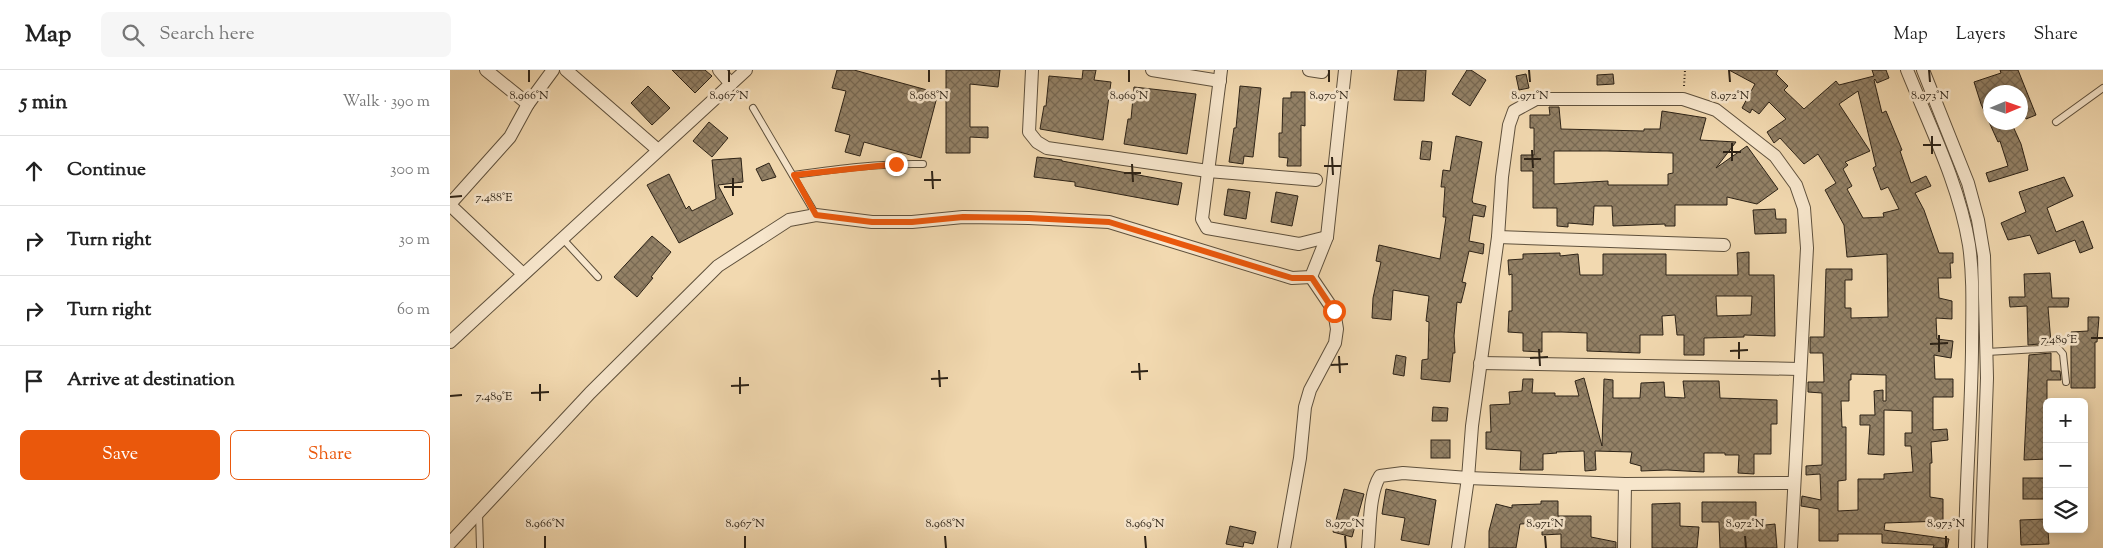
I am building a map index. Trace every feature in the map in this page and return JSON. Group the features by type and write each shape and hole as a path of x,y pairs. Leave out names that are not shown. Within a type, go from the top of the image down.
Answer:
{"street":[{"path":"486,70 528,104"},
{"path":"523,274 450,205 510,137 528,104 553,70"},
{"path":"566,70 658,150"},
{"path":"718,70 731,84"},
{"path":"450,342 746,70"},
{"path":"1032,70 1030,132 1037,142 1048,148 1208,171 1316,180"},
{"path":"1152,70 1221,75 1202,219 1207,228 1299,244 1327,237"},
{"path":"1309,70 1322,72"},
{"path":"1312,278 1327,237 1345,70"},
{"path":"1907,70 1952,182 1961,210 1968,243 1973,294 1964,548"},
{"path":"1924,70 1968,183 1978,220 1984,256 1987,378 1981,548"},
{"path":"1458,548 1468,478 1480,363 1498,236 1502,177 1509,125 1514,112 1536,99 1683,99 1716,110 1750,135 1775,156 1796,185 1804,208 1808,248 1791,548"},
{"path":"450,543 590,393 718,266 789,220 816,215 872,222 912,222 963,217 1109,222 1292,278 1312,278"},
{"path":"1498,236 1724,245"},
{"path":"1284,548 1300,458 1305,407 1310,390 1335,342 1337,329 1334,311 1312,278"},
{"path":"1480,363 1800,369"},
{"path":"1971,379 1987,378"},
{"path":"1368,548 1374,494 1380,476 1403,473 1468,478 1625,484 1794,483"},
{"path":"1624,548 1625,484"}],"lane":[{"path":"2056,122 2103,88"},
{"path":"753,108 816,215"},
{"path":"794,175 869,166 923,164"},
{"path":"562,238 598,277"},
{"path":"1987,352 2058,348 2063,354 2066,382"},
{"path":"479,512 480,548"}],"path":[{"path":"1683,99 1685,70"}],"building":[{"path":"672,70 705,70 712,76 695,93"},
{"path":"837,70 854,70 938,93 921,158 864,142 860,156 845,152 850,135 835,131 846,91 832,88"},
{"path":"946,70 1000,70 998,87 970,84 970,127 988,127 988,138 970,137 970,153 946,153"},
{"path":"1083,70 1096,70 1094,80 1111,82 1103,140 1040,129 1044,106 1046,106 1049,76 1082,79"},
{"path":"1398,70 1426,70 1424,101 1394,100"},
{"path":"1467,70 1471,70 1486,80 1470,106 1452,94"},
{"path":"1729,70 1778,70 1776,74 1788,86 1784,90 1804,109 1836,81 1839,85 1874,76 1872,70 1886,70 1889,78 1877,83 1874,80 1882,113 1886,111 1902,150 1900,151 1911,183 1926,176 1931,186 1915,193 1924,210 1939,253 1953,253 1953,263 1950,263 1951,278 1938,278 1939,298 1952,301 1952,319 1936,318 1937,339 1953,341 1951,358 1934,355 1935,379 1953,379 1953,397 1933,397 1933,430 1947,429 1948,440 1931,442 1930,497 1943,499 1943,521 1885,523 1884,530 1949,539 1947,548 1933,548 1934,545 1882,543 1882,534 1838,534 1838,541 1819,541 1819,509 1801,506 1802,496 1821,500 1820,474 1806,475 1806,466 1822,465 1822,393 1808,392 1808,382 1824,382 1823,353 1810,353 1810,337 1824,337 1826,269 1852,269 1852,280 1845,280 1845,308 1851,308 1851,318 1888,317 1887,254 1847,257 1844,225 1825,190 1836,183 1818,154 1804,164 1780,138 1774,143 1767,132 1786,119 1769,102 1759,114 1752,109 1750,113 1742,108 1755,84","holes":["1858,91 1876,166 1873,168 1881,190 1888,187 1899,209 1883,213 1884,217 1863,218 1847,189 1852,186 1843,169 1848,165 1845,162 1870,151 1839,104","1851,374 1886,375 1886,401 1883,401 1883,390 1874,391 1875,415 1860,415 1860,425 1870,425 1868,454 1884,455 1884,410 1912,411 1912,433 1905,433 1905,446 1911,446 1913,472 1884,474 1884,479 1858,479 1858,510 1838,511 1838,481 1846,480 1846,427 1842,427 1841,401 1849,401 1849,380 1851,380"]},
{"path":"2000,70 2018,70 2024,85 1983,85 1983,108 1974,82 2001,73"},
{"path":"1526,74 1529,88 1519,90 1516,76"},
{"path":"1613,74 1614,84 1597,85 1597,75"},
{"path":"648,86 670,108 652,125 631,103"},
{"path":"1240,86 1261,88 1253,157 1244,156 1243,164 1229,162 1234,128 1236,128"},
{"path":"1134,87 1196,94 1187,154 1124,144 1128,119 1131,119"},
{"path":"1291,92 1305,92 1305,126 1301,125 1301,166 1287,166 1288,158 1279,157 1279,133 1282,133 1283,98 1291,98"},
{"path":"2028,95 2036,115 2028,118"},
{"path":"1549,107 1559,107 1561,129 1644,131 1644,129 1660,129 1662,111 1706,118 1700,140 1736,142 1716,168 1747,146 1778,189 1757,204 1727,197 1727,205 1675,205 1675,226 1665,226 1665,224 1613,226 1612,206 1594,206 1593,225 1568,223 1568,227 1557,226 1557,208 1533,208 1533,171 1521,171 1521,155 1534,155 1534,128 1530,128 1530,115 1550,115","holes":["1554,151 1673,153 1673,173 1668,174 1668,185 1608,185 1608,181 1554,184"]},
{"path":"709,122 728,138 712,157 693,141"},
{"path":"1993,130 2015,130 2021,144 2028,170 1989,182 1986,173 2008,166 2000,141 1998,142"},
{"path":"1456,136 1482,142 1472,200 1473,203 1486,206 1484,217 1473,215 1469,241 1484,244 1483,254 1469,251 1462,282 1466,283 1461,303 1457,302 1454,336 1455,353 1453,353 1450,382 1421,379 1422,360 1428,359 1429,322 1426,321 1429,296 1393,290 1391,320 1372,318 1373,298 1381,262 1376,261 1379,245 1440,259 1446,217 1443,217 1445,187 1441,187 1443,170 1450,171"},
{"path":"1422,141 1432,142 1430,160 1420,159"},
{"path":"1037,157 1182,183 1178,205 1075,186 1075,182 1034,177"},
{"path":"741,158 743,182 718,185 733,214 679,243 647,185 669,174 686,209 689,206 692,211 716,199 712,160"},
{"path":"769,163 776,177 762,181 756,169"},
{"path":"2064,177 2073,196 2047,208 2056,232 2083,221 2093,248 2080,253 2075,240 2038,254 2030,235 2008,240 2001,223 2026,212 2019,192"},
{"path":"1228,189 1250,192 1246,219 1224,215"},
{"path":"1276,192 1298,196 1292,226 1271,222"},
{"path":"1775,209 1776,219 1786,219 1786,233 1755,234 1753,210"},
{"path":"652,236 671,252 637,297 614,277"},
{"path":"1749,252 1749,275 1774,275 1775,336 1744,335 1744,337 1704,338 1704,355 1684,355 1684,335 1677,335 1675,315 1662,316 1663,335 1640,335 1640,353 1587,351 1587,333 1562,332 1542,332 1542,352 1523,351 1523,333 1508,332 1509,311 1512,311 1512,274 1509,275 1508,260 1523,259 1523,254 1560,253 1560,256 1578,254 1580,275 1603,275 1603,254 1666,254 1666,275 1738,275 1737,253","holes":["1716,296 1752,296 1751,315 1717,316"]},
{"path":"2050,273 2052,298 2069,298 2068,307 2048,307 2051,343 2028,345 2027,306 2010,307 2009,297 2025,297 2024,274"},
{"path":"2088,317 2099,317 2097,342 2095,342 2095,388 2071,388 2071,332 2088,331"},
{"path":"2051,353 2051,371 2060,371 2061,380 2047,380 2047,398 2043,398 2043,459 2024,460 2029,355"},
{"path":"1396,355 1406,357 1404,376 1393,374"},
{"path":"1584,378 1602,446 1604,379 1613,380 1613,398 1640,398 1641,383 1664,382 1665,397 1685,398 1683,381 1719,381 1720,398 1777,400 1777,424 1771,424 1771,454 1754,454 1754,474 1738,473 1739,455 1725,455 1725,453 1704,453 1704,472 1641,471 1641,466 1630,463 1632,452 1595,451 1596,470 1585,471 1584,451 1543,454 1543,470 1520,470 1521,451 1486,449 1486,432 1491,432 1490,405 1510,404 1509,392 1522,391 1523,379 1533,379 1532,393 1555,393 1555,396 1579,396 1575,381"},
{"path":"1433,407 1448,408 1447,421 1432,421"},
{"path":"1431,440 1450,440 1450,458 1431,458"},
{"path":"2023,478 2043,478 2043,499 2023,499"},
{"path":"1344,489 1364,494 1352,537 1333,532"},
{"path":"1386,489 1436,500 1429,545 1401,540 1405,518 1382,514"},
{"path":"1541,501 1558,501 1558,516 1591,516 1591,537 1616,542 1616,548 1561,548 1561,534 1542,535 1542,523 1520,524 1516,548 1489,548 1489,531 1496,504 1512,508 1512,505 1541,504"},
{"path":"1702,502 1756,502 1756,526 1775,524 1777,548 1720,548 1719,522 1702,522"},
{"path":"1680,503 1680,526 1699,527 1697,548 1652,548 1652,504"},
{"path":"2043,519 2043,533 2048,533 2049,544 2021,545 2020,520"},
{"path":"1230,526 1256,532 1253,544 1244,542 1243,547 1226,544"}],"route":[{"path":"896,164 860,166 794,175 816,215 872,222 912,222 963,217 1109,222 1292,278 1312,278 1334,311"}]}
